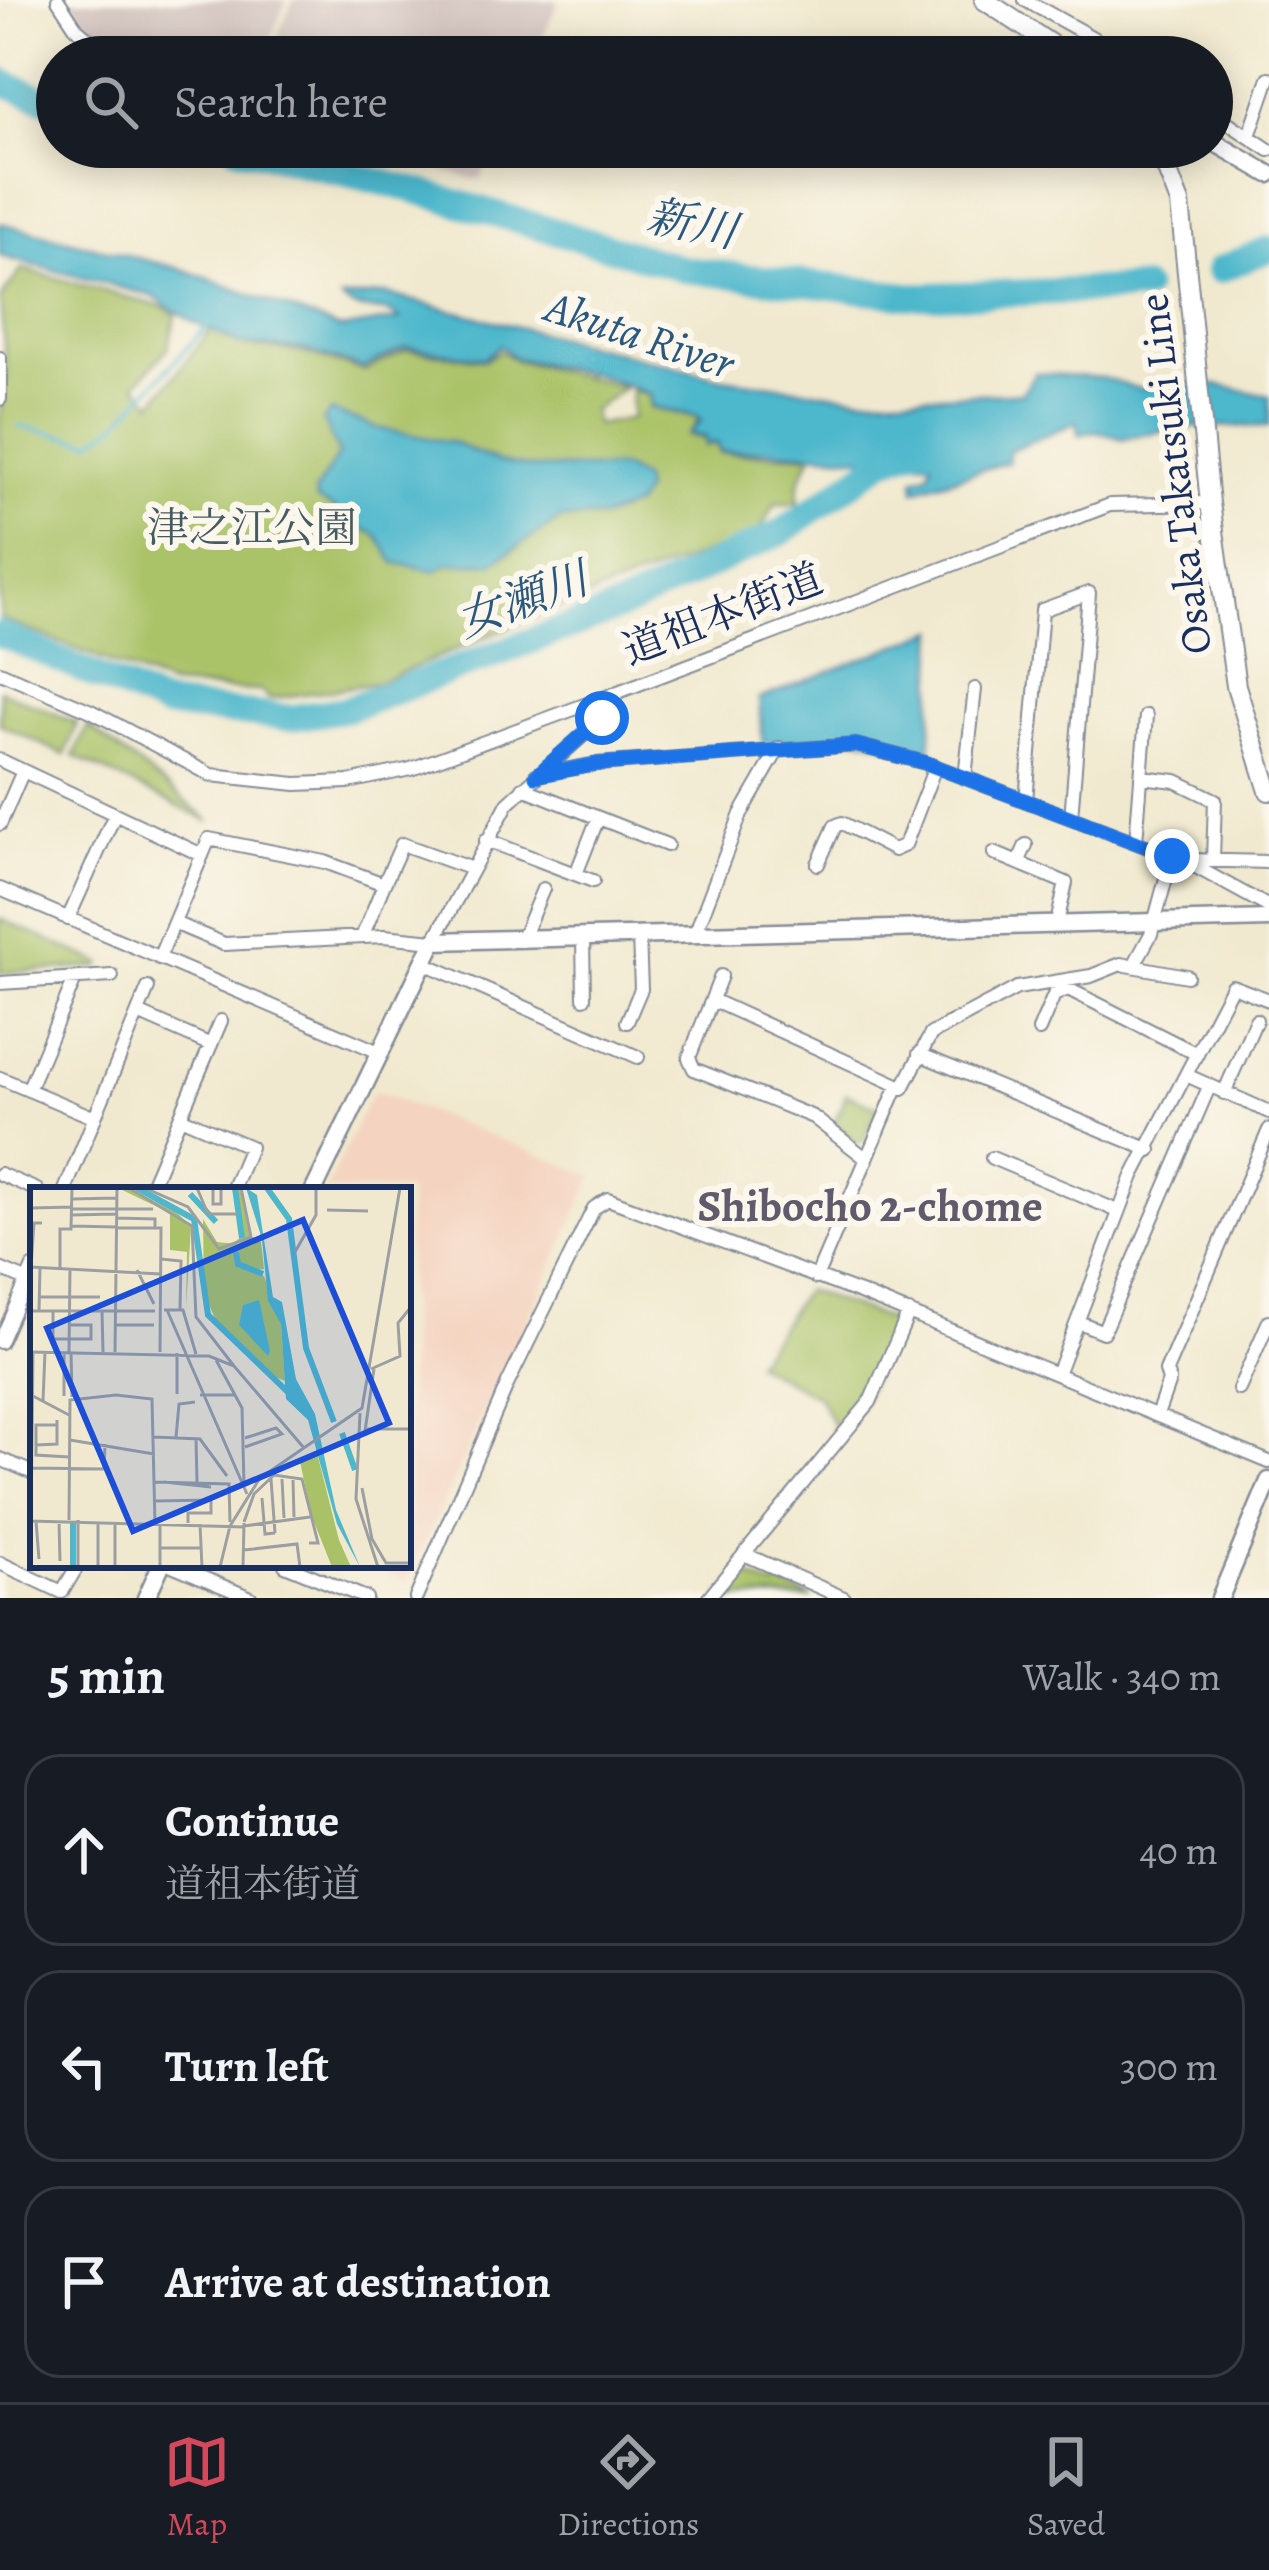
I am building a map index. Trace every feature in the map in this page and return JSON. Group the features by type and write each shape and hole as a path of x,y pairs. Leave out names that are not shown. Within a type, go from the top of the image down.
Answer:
{"main road":[{"path":"984,0 1038,36"},
{"name":"Osaka Takatsuki Line","path":"1166,168 1180,202 1210,503 1236,686 1269,791"}],"street":[{"path":"58,0 85,36"},
{"path":"1025,0 1089,36"},
{"path":"1249,136 1269,78"},
{"path":"1233,126 1269,150"},
{"path":"1233,153 1269,174"},
{"path":"0,362 0,399"},
{"name":"道祖本街道","path":"315,1187 486,840 523,788 602,718 618,692 1110,506 1210,503"},
{"path":"1026,801 1042,610 1089,593 1071,818"},
{"path":"0,671 211,775 296,784 348,782 412,769 618,692"},
{"path":"964,777 975,689"},
{"path":"1136,842 1146,716"},
{"path":"536,776 597,764 856,745 964,777 1179,858 1269,907"},
{"path":"695,934 741,814 779,748"},
{"path":"0,760 202,855"},
{"path":"818,865 842,823 893,850 904,845 935,767"},
{"path":"0,824 23,771"},
{"path":"1142,777 1176,781 1215,800 1213,859"},
{"path":"523,788 667,845"},
{"path":"68,919 115,814"},
{"path":"576,874 598,818"},
{"path":"159,958 209,839 325,862 384,884"},
{"path":"811,839 826,846"},
{"path":"486,840 593,881"},
{"path":"362,937 402,844 472,868"},
{"path":"1018,863 1026,845"},
{"path":"994,853 1066,883 1057,923"},
{"path":"1179,858 1269,862"},
{"path":"1134,965 1179,858"},
{"path":"0,889 379,1052"},
{"path":"521,941 543,889"},
{"path":"174,923 224,944 362,937 521,941 1269,919"},
{"path":"627,1022 640,989 639,937"},
{"path":"583,939 584,998"},
{"path":"424,963 638,1057"},
{"path":"714,1001 903,1088 931,1034 1017,988 1134,965 1187,976"},
{"path":"0,983 112,976"},
{"path":"722,976 689,1058 694,1069 812,1118 867,1159"},
{"path":"28,1090 75,979"},
{"path":"1057,1374 1118,1211 1232,986 1269,1000"},
{"path":"66,1187 148,988"},
{"path":"1040,1030 1054,994 1068,989 1197,1054"},
{"path":"1031,1006 1047,1012"},
{"path":"138,1013 211,1045"},
{"path":"1224,1094 1256,1020"},
{"path":"150,1187 220,1021"},
{"path":"919,1054 1150,1150"},
{"path":"1186,1075 1269,1112"},
{"path":"0,1078 95,1118"},
{"path":"816,1278 898,1085"},
{"path":"1079,1322 1103,1332 1208,1087"},
{"path":"180,1118 250,1147 233,1187"},
{"path":"1157,1415 1169,1382 1166,1371 1269,1130"},
{"path":"992,1158 1118,1211"},
{"path":"0,1174 30,1187"},
{"path":"416,1598 508,1383 600,1202 620,1200 909,1312 1269,1462"},
{"path":"0,1269 30,1274 0,1342"},
{"path":"707,1598 870,1402 909,1312"},
{"path":"1239,1389 1269,1321"},
{"path":"0,1459 30,1469"},
{"path":"1220,1598 1269,1481"},
{"path":"744,1554 844,1598"},
{"path":"0,1563 62,1592 76,1568"},
{"path":"146,1598 160,1568"},
{"path":"179,1568 248,1598"},
{"path":"292,1568 366,1598"}],"shaded area":[{"path":"70,0 287,0 272,36 101,36"},
{"path":"293,0 559,0 543,36 277,36"},
{"path":"432,168 486,168 475,179"},
{"path":"373,1090 594,1176 407,1582 372,1568 411,1568 411,1187 327,1187"}],"green space":[{"name":"津之江公園","path":"22,269 166,308 176,315 168,348 136,384 153,403 211,330 241,345 301,352 364,371 407,350 485,360 500,351 515,360 625,387 592,411 596,425 632,418 631,390 649,395 650,408 695,417 699,420 688,435 704,439 705,446 716,444 720,453 812,455 799,482 798,503 776,503 760,530 747,538 525,620 377,683 269,699 261,691 170,686 0,619 0,412 7,375 0,300"},
{"path":"0,690 77,723 65,755 0,724"},
{"path":"88,726 209,820 209,821 74,756"},
{"path":"0,919 102,964 0,973"},
{"path":"846,1094 878,1107 864,1140 857,1143 834,1124"},
{"path":"805,1290 895,1322 863,1399 837,1432 819,1397 755,1363"},
{"path":"740,1573 774,1587 777,1583 812,1598 721,1598"}],"water":[{"path":"0,223 185,270 341,329 400,319 341,299 386,294 722,378 862,397 1022,393 1035,373 1103,378 1140,389 1217,385 1269,396 1269,426 1183,427 1124,439 1095,431 1079,435 1077,422 1008,451 1008,462 915,490 915,478 929,473 932,462 767,450 721,452 717,443 705,445 706,437 689,434 701,421 696,416 652,407 650,394 599,375 515,358 500,345 485,358 406,347 363,368 302,349 241,344 152,296 0,256"},
{"path":"331,411 377,428 454,443 498,462 534,468 623,468 642,479 644,492 635,506 603,518 561,519 492,563 448,564 436,571 395,563 376,534 339,519 335,509 317,500 315,492 339,454 323,421"},
{"path":"936,630 930,757 860,738 763,743 759,699"}],"waterway":[{"name":"新川","path":"0,81 36,96"},
{"name":"新川","path":"323,168 688,270 912,296 1143,289"},
{"name":"新川","path":"1219,270 1269,249"},
{"path":"19,426 91,442 115,426 210,323"},
{"name":"女瀬川","path":"0,634 164,706 291,718 347,709 620,608 782,532 883,460 913,450"}],"district":[{"name":"Shibocho 2-chome","path":"870,1205"}],"route":[{"path":"602,718 536,776 597,764 856,745 926,763 1172,856"}],"water label":[{"name":"Akuta River","path":"640,334"}]}
